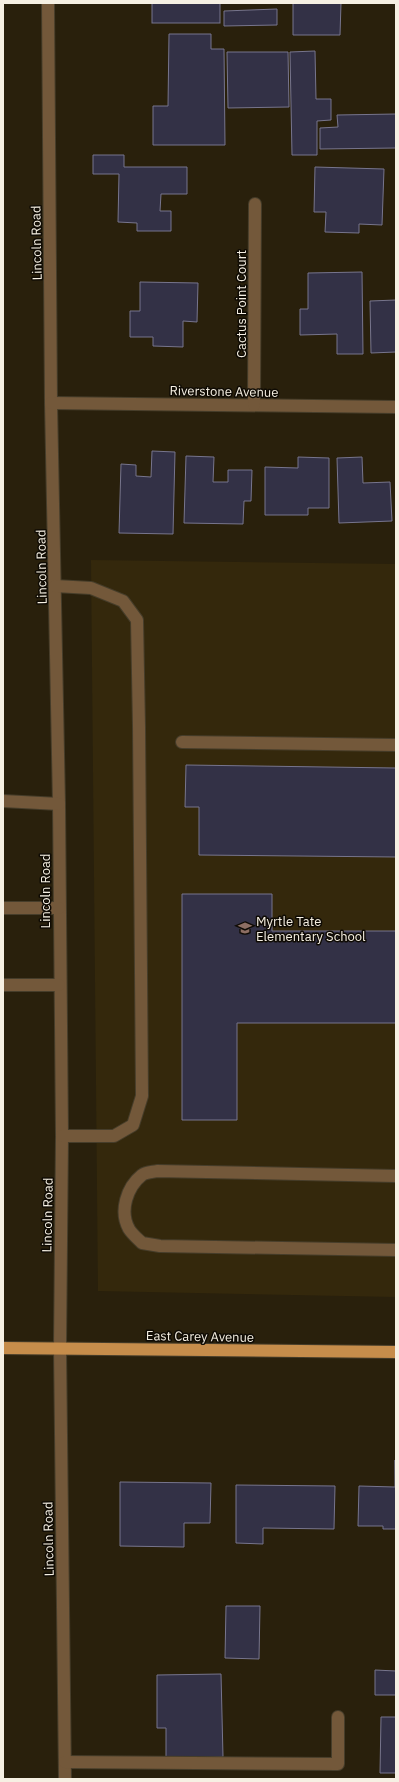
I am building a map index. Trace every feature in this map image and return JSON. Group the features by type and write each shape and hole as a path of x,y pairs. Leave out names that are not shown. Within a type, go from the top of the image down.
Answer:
{"main road":[{"name":"East Carey Avenue","path":"3,1348 396,1352"}],"street":[{"name":"Lincoln Road","path":"48,3 51,403 60,908 62,1136 60,1348 65,1779"},
{"name":"Cactus Point Court","path":"254,405 255,204"},
{"name":"Riverstone Avenue","path":"51,403 396,407"},
{"path":"55,586 91,588 122,601 137,620 140,751 142,1096 133,1125 114,1136 62,1136"},
{"path":"182,742 396,745"},
{"path":"3,801 59,804"},
{"path":"3,908 60,908"},
{"path":"3,985 60,985"},
{"path":"396,1176 157,1171 143,1174 133,1185 128,1194 124,1210 129,1228 142,1243 160,1246 396,1250"},
{"path":"65,1762 338,1764 338,1717"}],"shaded area":[{"name":"Myrtle Tate Elementary School","path":"91,560 396,564 396,1297 98,1291"}],"building":[{"path":"152,3 220,3 220,23 152,23"},
{"path":"293,3 341,3 340,35 293,35"},
{"path":"277,9 277,25 224,26 224,11"},
{"path":"169,34 211,34 211,49 224,49 225,145 153,145 153,106 168,106"},
{"path":"315,51 316,99 331,99 331,120 317,121 317,155 292,155 290,52"},
{"path":"227,52 288,52 289,107 228,108"},
{"path":"396,114 396,148 320,149 320,128 338,127 337,115"},
{"path":"93,155 124,155 124,167 187,167 187,194 161,194 160,211 171,211 171,231 137,231 137,223 118,222 119,174 93,174"},
{"path":"315,167 384,169 382,225 359,224 359,233 325,232 326,212 314,212"},
{"path":"362,272 363,354 337,354 337,334 300,335 300,309 308,309 308,273"},
{"path":"140,282 198,283 197,322 183,321 183,347 153,346 153,337 130,337 130,311 140,311"},
{"path":"396,300 396,352 371,353 370,301"},
{"path":"152,451 175,452 173,534 119,533 121,464 136,465 136,476 151,477"},
{"path":"186,456 214,457 213,482 228,482 228,470 252,470 251,501 244,501 243,524 184,523"},
{"path":"298,457 329,458 329,508 308,508 308,515 265,515 265,467 298,468"},
{"path":"362,457 363,483 390,482 392,521 339,523 337,458"},
{"path":"186,765 396,768 396,857 199,855 199,807 185,807"},
{"path":"182,894 272,894 272,931 396,931 396,1023 237,1023 237,1120 182,1120"},
{"path":"395,1460 396,1529 383,1529 383,1526 358,1526 359,1486 395,1487"},
{"path":"120,1482 211,1483 210,1523 184,1523 184,1547 120,1546"},
{"path":"236,1485 335,1486 334,1529 263,1528 263,1544 236,1543"},
{"path":"226,1606 260,1606 259,1659 225,1658"},
{"path":"375,1670 396,1671 396,1695 375,1695"},
{"path":"221,1674 223,1757 166,1758 166,1728 157,1728 157,1675"},
{"path":"381,1717 396,1717 396,1773 380,1773"}],"place":[{"name":"Myrtle Tate Elementary School","path":"245,928"}]}
